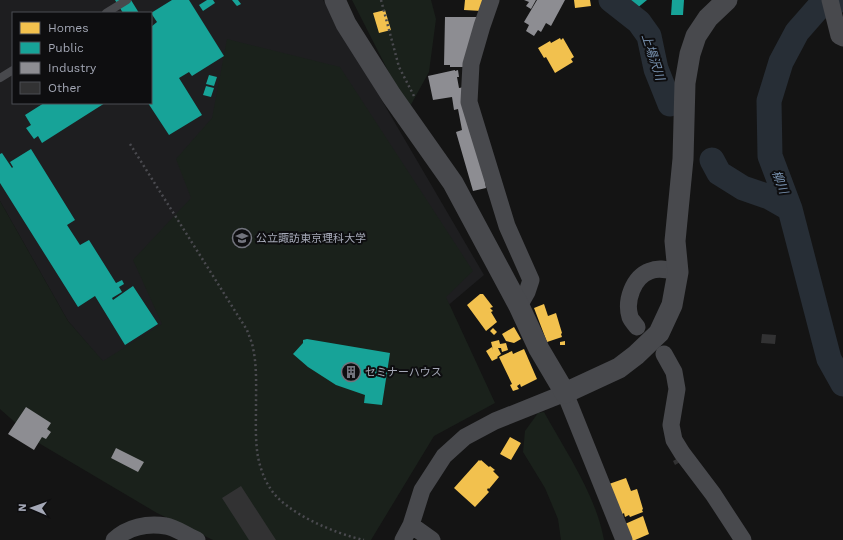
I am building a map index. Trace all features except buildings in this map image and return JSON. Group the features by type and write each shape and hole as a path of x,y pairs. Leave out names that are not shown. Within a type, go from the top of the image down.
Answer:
{"street":[{"path":"335,0 346,24 391,96 453,183 519,306 539,348 565,393 624,540"},
{"path":"492,0 482,26 472,64 469,102 507,226 531,280 527,292 519,306"},
{"path":"403,540 411,525 422,490 444,456 465,437 495,421 565,393 619,368 636,355 659,333 672,305 678,272 675,240 683,160 685,83 690,54 696,36 708,18 728,0"},
{"path":"830,0 839,36 843,38"},
{"path":"637,327 630,318 629,308 631,291 641,275 650,271 662,269 678,272"},
{"path":"664,354 674,372 677,389 671,425 674,440 682,454 713,494 743,540"},
{"path":"411,525 432,540"},
{"path":"114,540 130,528 146,526 167,526 197,540"}],"lane":[{"path":"108,12 127,0"},
{"path":"0,78 12,71"}],"path":[{"path":"381,0 399,67 417,102"},
{"path":"130,144 247,330 253,347 256,371 256,434 258,457 270,489 286,504 304,517 335,532 364,540"}],"shaded area":[{"name":"公立諏訪東京理科大学","path":"0,0 323,0 484,275 413,335 103,362 68,321 0,201"},
{"path":"352,0 431,0 436,19 429,72 408,110"},
{"path":"227,39 340,67 473,271 446,297 495,403 434,436 371,540 213,540 157,513 37,442 0,409 0,201 68,321 103,361 162,324 133,260 191,198 176,159 212,118"},
{"path":"544,412 571,458 587,490 600,523 604,540 561,540 558,519 545,488 523,452 525,431 538,413"}],"waterway":[{"name":"上場沢川","path":"611,0 639,22 649,36 656,69 670,104"},
{"name":"柳川","path":"840,0 818,8 797,32 781,62 769,101 770,156 790,209 829,359 843,384"},
{"name":"上場沢川","path":"712,160 719,173 743,188 769,197 790,209"}],"place":[{"name":"公立諏訪東京理科大学","path":"242,238"},
{"name":"セミナーハウス","path":"351,372"}]}
